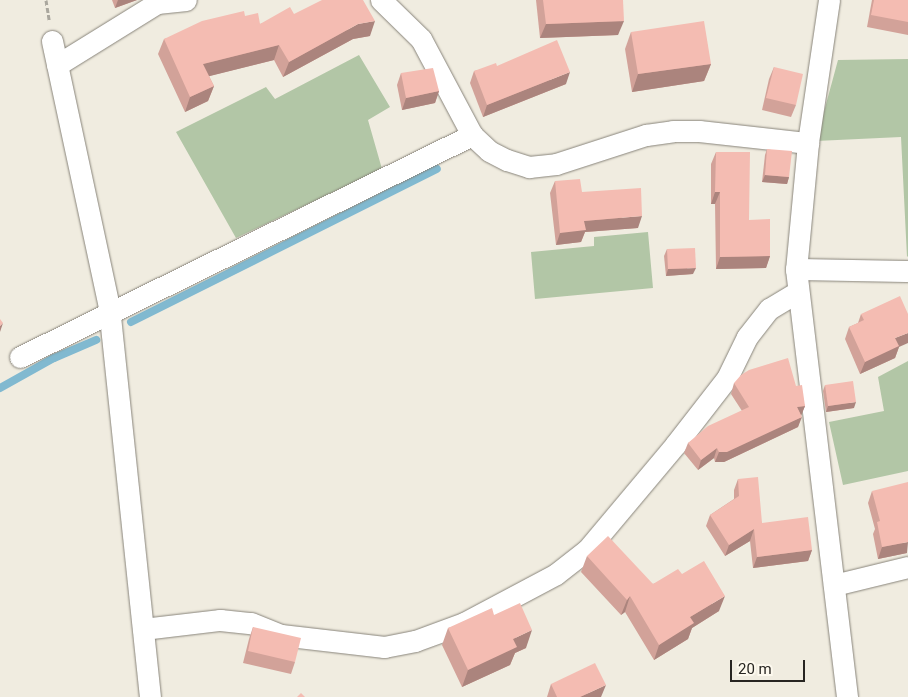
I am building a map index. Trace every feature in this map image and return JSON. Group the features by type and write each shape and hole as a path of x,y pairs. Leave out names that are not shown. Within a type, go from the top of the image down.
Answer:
{"street":[{"path":"57,65 157,3 186,0"},
{"path":"381,0 421,39 435,61 472,135 489,151 507,160 528,166 556,164 646,135 673,131 698,131 808,143"},
{"path":"828,0 808,143 796,269 797,292 819,449 847,697"},
{"path":"52,41 110,315 150,697"},
{"path":"20,358 472,135"},
{"path":"796,269 908,271"},
{"path":"143,628 220,620 251,623 281,635 384,647 415,641 464,623 556,574 587,550 675,445 727,378 747,338 769,309 797,292"},
{"path":"834,585 908,568"}],"green space":[{"path":"359,55 390,107 368,120 382,169 236,238 176,132 266,87 275,99"},
{"path":"908,59 907,257 901,137 816,141 838,60"},
{"path":"648,232 653,288 535,299 531,252 594,246 594,237"},
{"path":"908,361 908,471 843,485 829,422 884,411 878,377"}],"building":[{"path":"322,0 363,0 375,21 358,24 289,62 279,45 203,64 214,86 190,97 164,39 202,21 244,11 245,16 258,13 260,24 290,7 294,14"},
{"path":"543,0 623,0 624,21 546,24"},
{"path":"874,0 908,0 908,22 871,15"},
{"path":"704,21 711,64 638,74 631,32"},
{"path":"557,40 570,72 487,105 474,71 496,63 497,66"},
{"path":"774,67 803,74 796,105 766,98"},
{"path":"433,68 439,91 406,98 401,73"},
{"path":"767,149 792,151 789,177 765,175"},
{"path":"716,152 750,152 749,220 770,219 770,256 720,257 720,192 715,192"},
{"path":"580,179 582,192 641,188 642,216 584,221 586,230 560,233 555,181"},
{"path":"695,248 696,268 668,269 667,249"},
{"path":"900,296 908,314 908,333 895,338 899,346 865,362 849,327 864,320 861,314"},
{"path":"788,358 796,386 802,385 805,406 797,407 802,417 727,452 719,452 717,448 701,460 688,443 708,426 749,407 734,383 749,370"},
{"path":"853,381 856,402 828,406 825,385"},
{"path":"758,477 762,523 808,517 812,550 757,557 754,529 729,545 710,515 739,496 738,479"},
{"path":"908,482 908,542 882,547 877,522 880,521 872,491"},
{"path":"608,536 653,584 678,569 682,574 704,561 725,596 690,617 694,623 659,645 630,596 627,600 587,556"},
{"path":"520,603 532,630 513,639 517,647 468,670 448,628 492,608 494,615"},
{"path":"253,627 301,638 295,662 248,651"},
{"path":"595,663 606,685 580,697 557,697 551,684"},
{"path":"301,693 305,697 297,697"}],"waterway":[{"path":"131,322 437,169"},
{"path":"0,388 54,358 96,340"}]}
